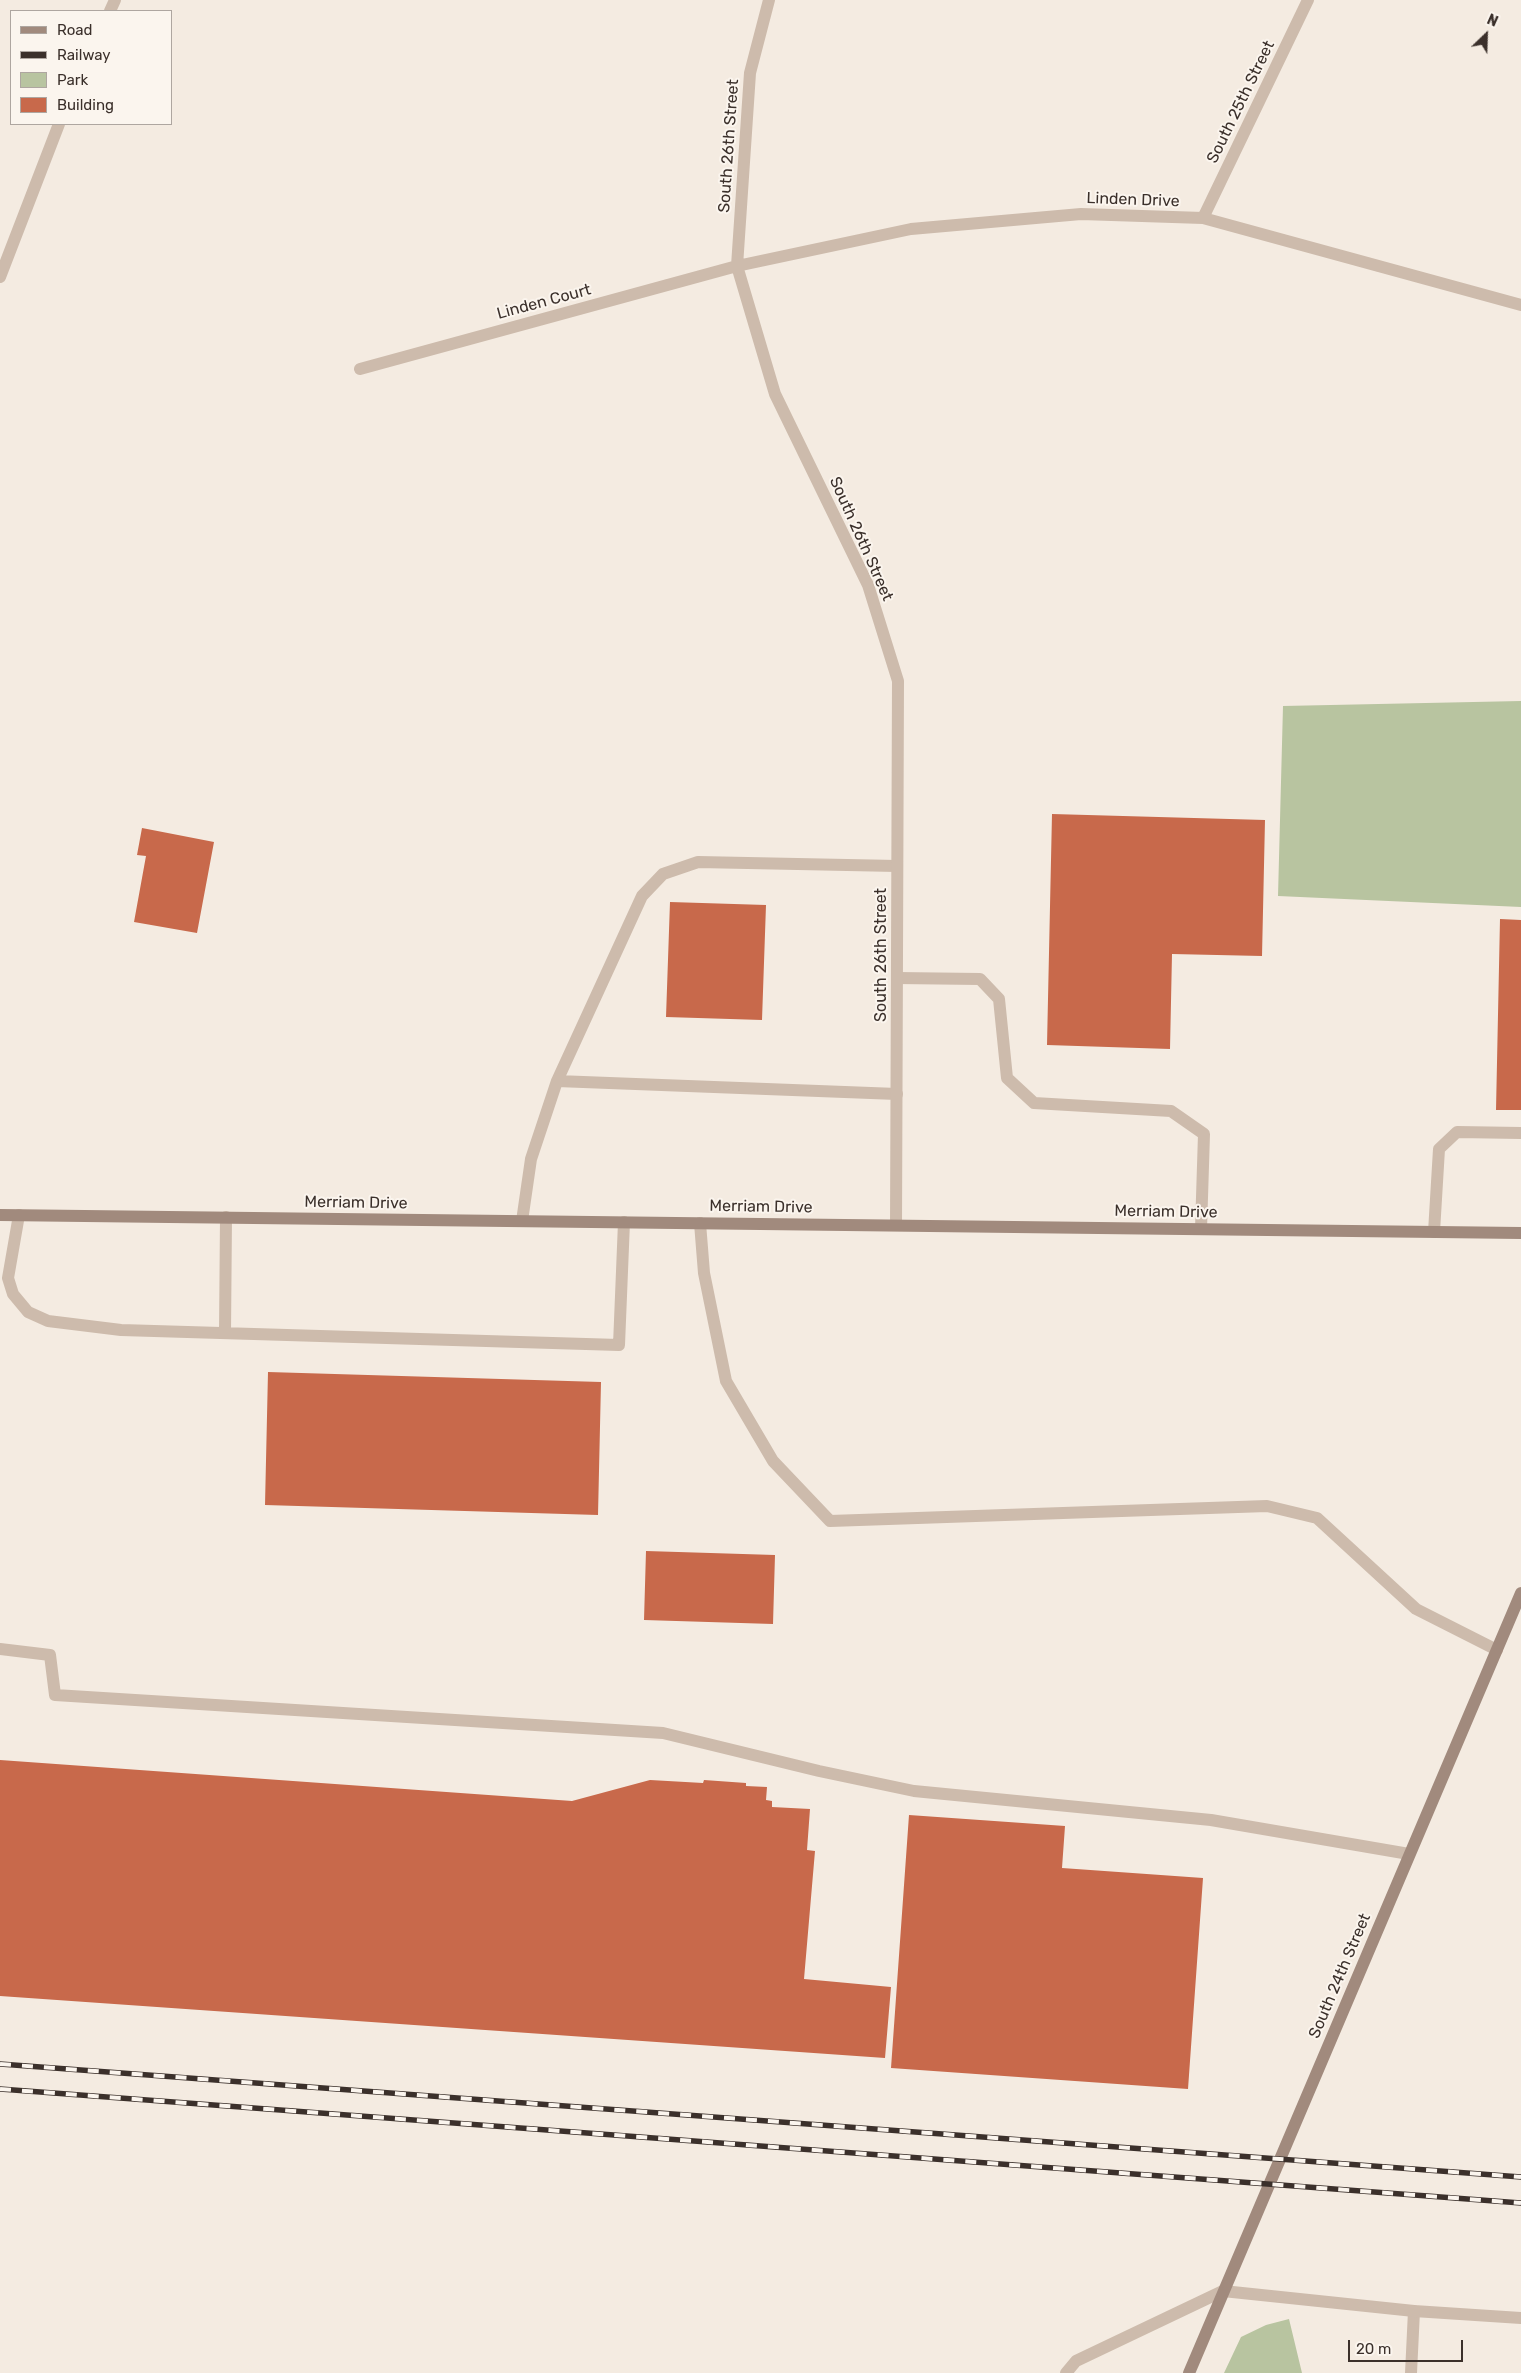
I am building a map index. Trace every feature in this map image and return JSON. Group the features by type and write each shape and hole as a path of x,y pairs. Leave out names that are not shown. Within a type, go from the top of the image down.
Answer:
{"main road":[{"name":"Merriam Drive","path":"0,1214 1521,1232"},
{"name":"South 24th Street","path":"1189,2373 1521,1593"}],"street":[{"name":"South 26th Street","path":"769,0 750,73 737,266 775,394 868,585 898,681 896,1225"},
{"name":"South 25th Street","path":"1203,218 1308,0"},
{"path":"0,277 60,125"},
{"name":"Linden Drive","path":"737,266 911,229 1081,214 1203,218 1521,305"},
{"name":"Linden Court","path":"360,369 737,266"},
{"path":"522,1221 531,1159 557,1080 642,896 663,874 698,862 897,866"},
{"path":"897,978 980,979 999,999 1007,1078 1034,1103 1171,1111 1204,1134 1201,1229"},
{"path":"557,1080 896,1094"},
{"path":"1434,1232 1439,1150 1457,1132 1521,1134"},
{"path":"19,1215 8,1278 13,1294 28,1312 48,1321 121,1330 619,1344 624,1222"},
{"path":"225,1333 226,1217"},
{"path":"700,1223 704,1273 726,1381 773,1461 830,1521 1267,1506 1317,1518 1416,1609 1497,1650"},
{"path":"0,1649 50,1655 55,1695 663,1733 819,1771 914,1791 1211,1820 1410,1854"},
{"path":"1066,2373 1076,2361 1223,2291 1414,2311 1521,2318"},
{"path":"1411,2373 1414,2311"}],"green space":[{"path":"1521,701 1521,907 1278,896 1283,706"},
{"path":"1289,2319 1302,2373 1224,2373 1241,2337 1266,2325"}],"building":[{"path":"1052,814 1265,820 1262,956 1172,954 1170,1049 1047,1045"},
{"path":"142,828 214,842 197,933 134,922 146,856 137,855"},
{"path":"670,902 766,905 762,1020 666,1017"},
{"path":"1500,919 1521,920 1521,1110 1496,1110"},
{"path":"268,1372 601,1382 598,1515 265,1505"},
{"path":"646,1551 775,1555 773,1624 644,1620"},
{"path":"0,1760 572,1801 650,1780 703,1783 704,1780 746,1783 746,1786 767,1787 766,1800 772,1801 772,1807 810,1809 807,1850 815,1851 804,1979 891,1987 885,2058 0,1996"},
{"path":"909,1815 1065,1826 1062,1868 1203,1878 1188,2089 891,2068"}],"railway":[{"path":"0,2064 1521,2177"},
{"path":"0,2089 1521,2203"}]}
